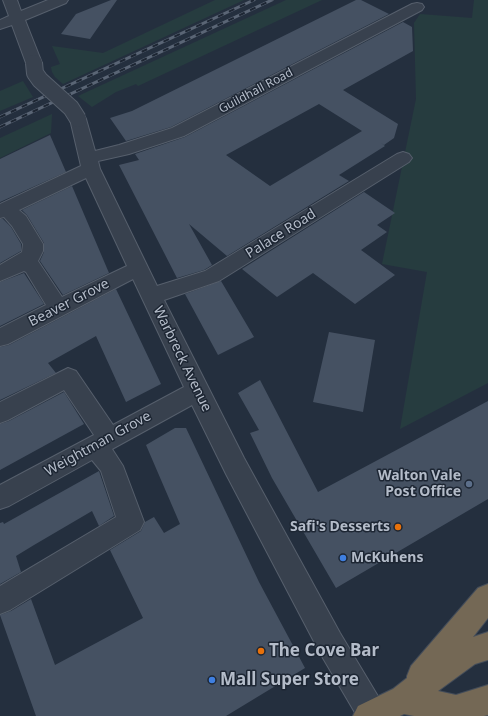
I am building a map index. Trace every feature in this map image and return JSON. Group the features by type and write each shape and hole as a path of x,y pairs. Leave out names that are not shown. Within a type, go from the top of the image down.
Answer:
{"highway":[{"path":"403,699 488,597"},
{"path":"370,715 403,699 468,652 488,646"},
{"path":"403,699 456,710 483,706"}],"street":[{"name":"Warbreck Avenue","path":"10,0 34,63 35,73 40,80 71,108 78,119 90,164 197,391 235,466 370,715"},
{"path":"0,25 61,0"},
{"name":"Guildhall Road","path":"3,211 73,176 90,164 123,150 178,132 417,7"},
{"name":"Palace Road","path":"152,296 212,276 403,158"},
{"path":"0,274 24,262 33,252 33,244 19,221 3,211"},
{"path":"24,262 33,267 58,308"},
{"name":"Beaver Grove","path":"0,338 123,275 139,269"},
{"path":"0,413 68,377 102,442 131,522 0,601"},
{"name":"Weightman Grove","path":"0,498 197,391"}],"green space":[{"path":"215,0 244,0 63,84 52,72 51,67 60,64 52,46 103,53"},
{"path":"286,0 322,0 138,86 136,84 116,92 92,107 78,96"},
{"path":"474,0 488,0 488,383 400,429 427,272 382,264 416,99 414,23 420,14 472,18"},
{"path":"23,81 33,97 0,111 0,91"},
{"path":"52,114 51,133 0,158 0,138"}],"building":[{"path":"111,0 117,0 90,39 61,34 76,14"},
{"path":"356,0 361,0 389,14 171,127 126,141 110,118 132,111"},
{"path":"403,22 412,27 413,51 343,90 398,124 394,138 384,145 381,143 385,146 339,175 349,181 227,256 189,224 212,265 204,270 177,278 119,165 139,160 135,154 185,137","holes":["319,104 362,131 270,186 226,155"]},
{"path":"50,135 66,172 0,202 0,159"},
{"path":"72,186 109,273 63,295 40,261 44,252 44,243 27,215 22,210"},
{"path":"364,192 395,213 377,225 387,232 361,250 395,275 355,304 313,273 277,297 242,269"},
{"path":"0,219 3,219 11,227 21,244 21,251 0,263"},
{"path":"24,273 44,304 0,326 0,282"},
{"path":"221,281 254,337 218,355 185,294"},
{"path":"116,289 161,384 126,402 96,336 48,363 56,373 0,400 0,347 9,345"},
{"path":"329,332 375,340 363,412 313,402"},
{"path":"260,380 318,492 488,401 488,499 336,588 272,478 250,433 259,430 238,393"},
{"path":"64,392 84,424 0,470 0,424 9,421"},
{"path":"175,428 186,428 259,582 305,668 226,716 36,716 0,615 11,611 31,599 55,665 143,618 110,550 141,531 145,522 154,517 164,533 180,524 146,445"},
{"path":"99,471 114,516 99,526 92,511 34,545 16,556 21,572 0,584 0,523 3,522 4,524"}],"railway":[{"path":"0,117 254,0"},
{"path":"0,127 272,0"}],"place":[{"name":"Walton Vale Post Office","path":"469,484"},
{"name":"Safi's Desserts","path":"398,527"},
{"name":"McKuhens","path":"343,558"},
{"name":"The Cove Bar","path":"261,651"},
{"name":"Mall Super Store","path":"212,680"}]}
